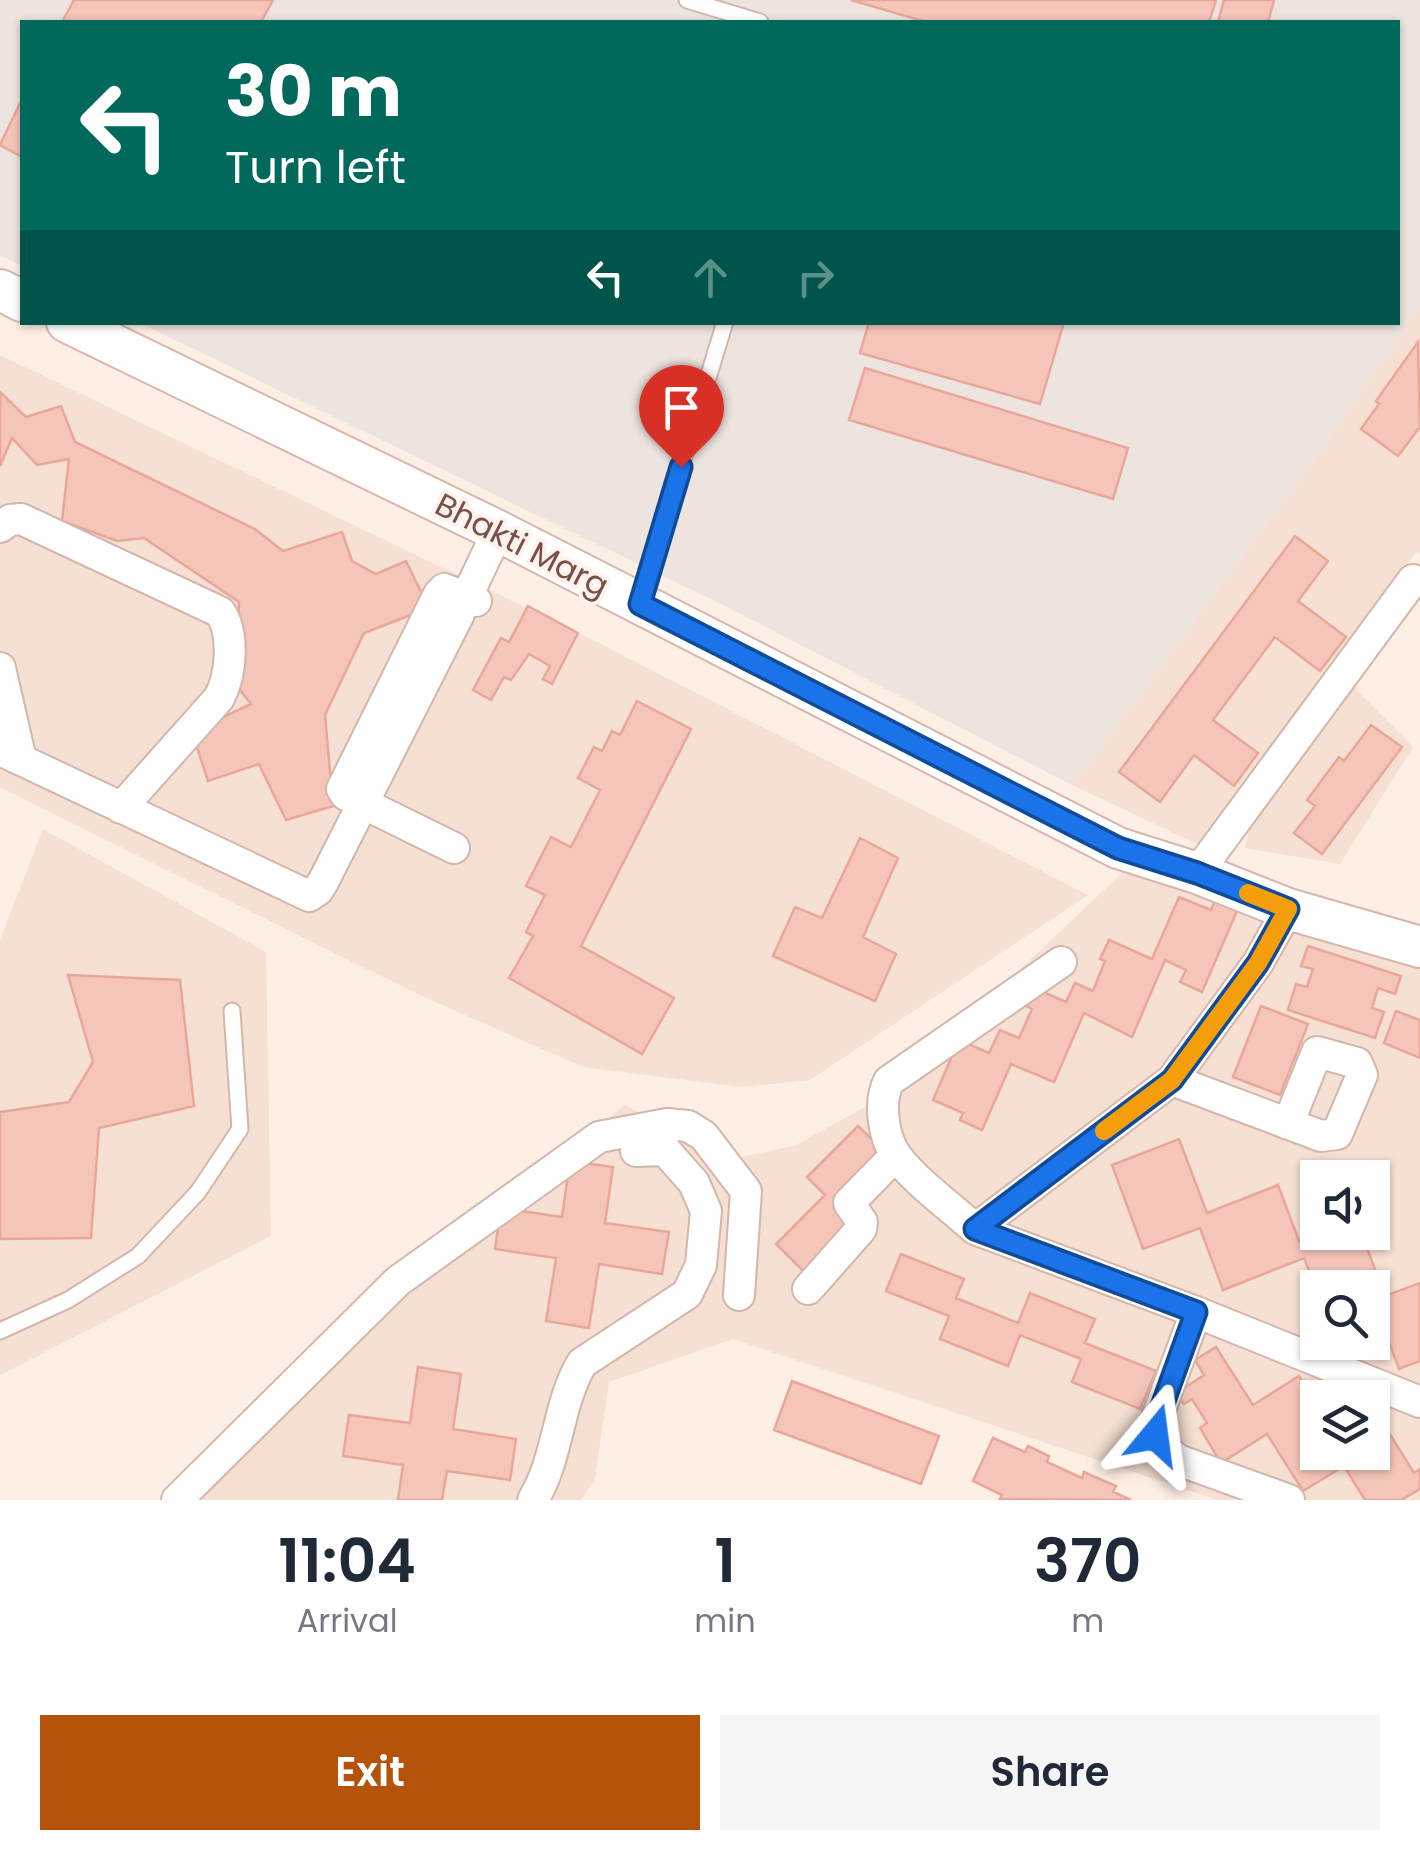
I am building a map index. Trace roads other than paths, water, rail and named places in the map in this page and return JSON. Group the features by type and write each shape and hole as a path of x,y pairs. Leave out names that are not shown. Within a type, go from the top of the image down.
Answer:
{"main road":[{"name":"Bhakti Marg","path":"73,325 489,527 1118,848 1197,873 1288,909 1420,947"}],"street":[{"path":"0,527 21,519 220,612 227,622 228,681 219,698 121,808"},
{"path":"0,668 10,755 309,896 318,890 464,596 489,527"},
{"path":"1197,873 1413,580"},
{"path":"363,802 454,848"},
{"path":"975,1229 1172,1080 1258,963 1288,909"},
{"path":"1061,962 889,1081 882,1103 896,1156 975,1229 1420,1402"},
{"path":"1172,1080 1288,1124"},
{"path":"176,1500 398,1281 599,1137 667,1124 688,1126 704,1136 746,1191 739,1295"},
{"path":"533,1500 555,1451 573,1380 582,1363 687,1294 702,1265 706,1212 694,1183 665,1150 636,1151"},
{"path":"808,1289 861,1229 862,1222 849,1204 896,1156"},
{"path":"1196,1312 1156,1423 1158,1444 1178,1460 1289,1500"}],"lane":[{"path":"686,0 753,20"},
{"path":"640,604 725,325"},
{"path":"0,1331 68,1300 138,1256 198,1192 240,1129 232,1012"}]}
